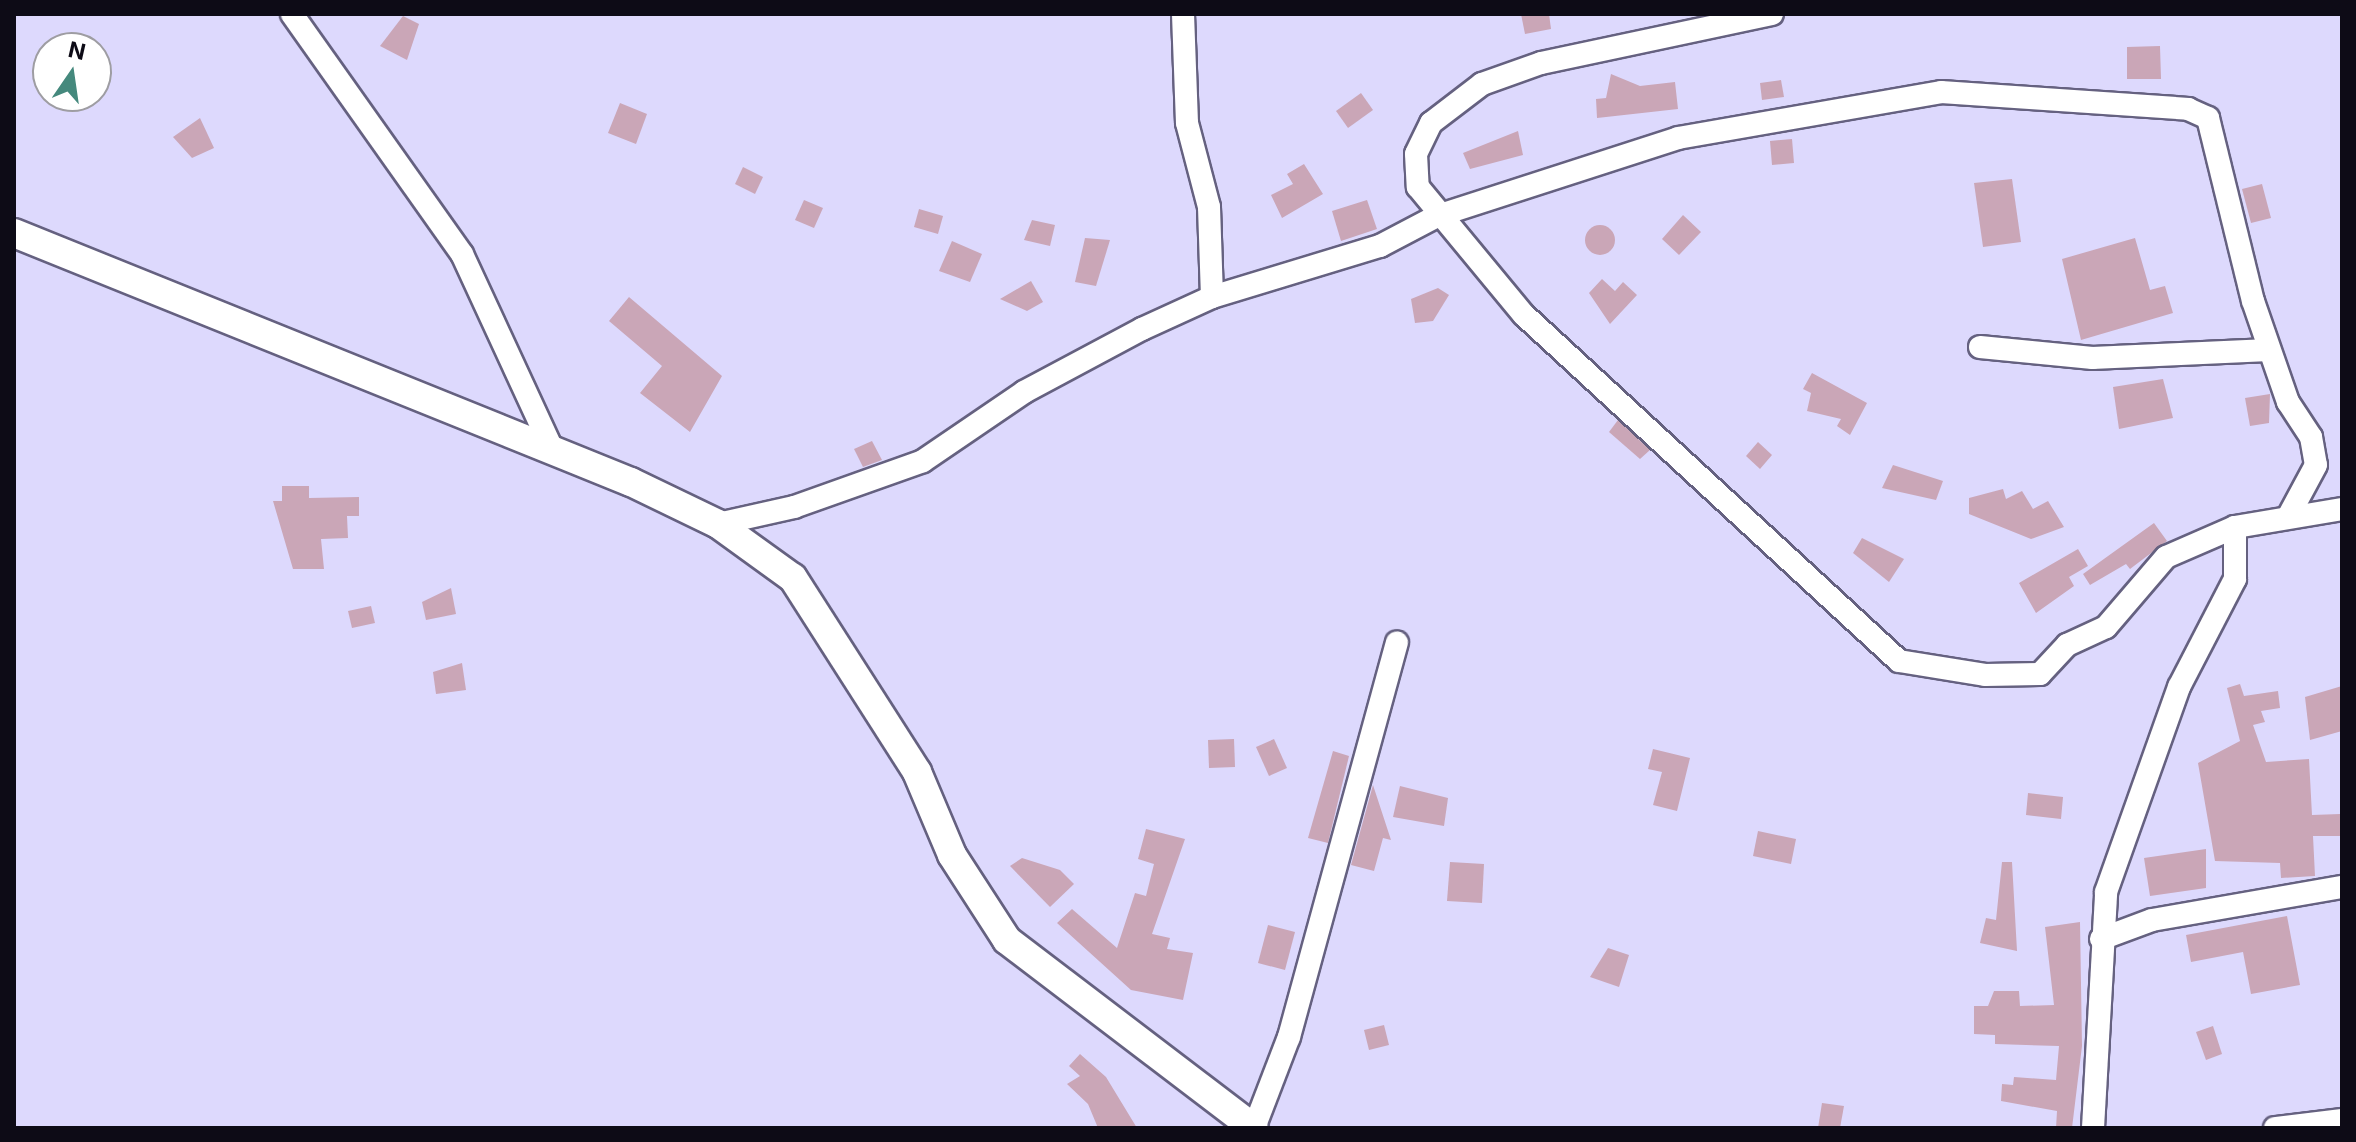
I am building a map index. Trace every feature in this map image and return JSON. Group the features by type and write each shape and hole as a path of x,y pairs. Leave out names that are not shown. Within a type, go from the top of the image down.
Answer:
{"street":[{"path":"292,14 462,254 554,453"},
{"path":"1183,14 1187,123 1209,207 1212,297"},
{"path":"1772,14 1541,63 1451,102 1416,154 1418,187 1437,216 1524,315 1899,661 1985,675 2040,674 2067,645 2106,627 2166,557 2235,527 2342,509"},
{"path":"718,524 794,507 923,461 1024,392 1212,297 1380,246 1437,216 1678,138 1844,115 1941,92 2188,109 2208,118 2269,350 2288,402 2311,437 2316,465 2288,517"},
{"path":"14,233 554,453 718,524 793,578 837,638 917,772 952,855 1007,940 1254,1128 1289,1037 1397,643"},
{"path":"1980,347 2092,358 2269,350"},
{"path":"2093,1128 2101,939 2106,892 2138,789 2195,651 2235,579 2235,527"},
{"path":"2101,939 2152,920 2342,887"},
{"path":"2275,1128 2342,1120"}],"building":[{"path":"1521,14 1549,14 1551,29 1525,34"},
{"path":"403,16 419,24 407,60 380,46"},
{"path":"2160,46 2161,79 2127,79 2127,47"},
{"path":"1611,74 1640,86 1675,82 1678,109 1597,118 1596,99 1606,98"},
{"path":"1781,80 1784,97 1762,100 1760,83"},
{"path":"1361,93 1373,110 1348,128 1336,111"},
{"path":"620,103 647,114 636,144 608,133"},
{"path":"200,118 214,148 192,158 173,137"},
{"path":"1518,131 1523,155 1470,169 1463,153"},
{"path":"1792,139 1794,163 1772,165 1770,141"},
{"path":"1304,164 1323,194 1282,218 1271,195 1293,184 1287,174"},
{"path":"743,167 763,177 755,194 735,184"},
{"path":"2012,179 2021,242 1983,247 1974,183"},
{"path":"2262,184 2271,218 2251,223 2242,189"},
{"path":"804,200 823,208 814,228 795,220"},
{"path":"1367,200 1377,229 1341,241 1332,211"},
{"path":"919,209 943,216 938,234 914,227"},
{"path":"1683,215 1701,232 1679,255 1662,239"},
{"path":"1032,220 1055,225 1050,246 1024,240"},
{"path":"1600,225 1610,230 1615,240 1610,250 1600,255 1590,250 1585,240 1590,230"},
{"path":"1085,238 1110,240 1096,286 1075,282"},
{"path":"2135,238 2150,290 2165,286 2173,313 2081,340 2062,259"},
{"path":"952,241 982,254 970,282 939,271"},
{"path":"1602,279 1615,291 1623,282 1637,295 1610,324 1589,293"},
{"path":"1031,281 1043,302 1027,311 1000,299"},
{"path":"1438,288 1449,295 1433,321 1415,323 1411,299"},
{"path":"629,297 722,376 690,432 640,393 662,366 609,321"},
{"path":"1812,373 1867,403 1850,435 1837,426 1841,419 1807,411 1811,393 1803,389"},
{"path":"2163,379 2173,418 2119,429 2113,387"},
{"path":"2270,394 2269,423 2250,426 2245,398"},
{"path":"1618,420 1650,450 1640,459 1609,432"},
{"path":"872,441 882,460 863,467 854,449"},
{"path":"1758,442 1772,455 1760,469 1746,456"},
{"path":"1893,465 1943,481 1936,500 1882,488"},
{"path":"282,486 309,486 309,498 359,497 359,516 347,516 348,538 321,539 324,569 293,569 273,501 282,501"},
{"path":"2003,489 2006,499 2022,491 2033,509 2048,501 2064,527 2031,539 1969,514 1969,498"},
{"path":"2154,523 2167,541 2130,569 2126,564 2090,585 2083,574"},
{"path":"1862,538 1904,559 1889,582 1853,553"},
{"path":"2078,549 2088,566 2069,577 2074,586 2036,613 2019,583"},
{"path":"451,588 456,614 426,620 422,602"},
{"path":"371,606 375,623 352,628 348,611"},
{"path":"462,663 466,690 436,694 433,672"},
{"path":"2240,684 2244,696 2278,691 2280,708 2261,711 2265,722 2253,725 2266,762 2309,759 2312,815 2340,814 2340,836 2313,836 2315,876 2281,878 2280,863 2215,861 2198,763 2240,741 2227,688"},
{"path":"2342,686 2342,731 2310,740 2305,697"},
{"path":"1234,739 1235,767 1209,768 1208,740"},
{"path":"1274,739 1287,768 1269,776 1256,747"},
{"path":"1653,749 1690,758 1677,811 1653,805 1662,772 1648,769"},
{"path":"1333,751 1349,756 1328,843 1308,838"},
{"path":"1373,785 1391,840 1383,838 1374,871 1351,865"},
{"path":"1400,786 1448,798 1444,826 1393,817"},
{"path":"2028,793 2063,797 2061,819 2026,815"},
{"path":"1146,829 1185,839 1152,934 1170,938 1167,949 1193,953 1183,1000 1131,990 1057,923 1072,909 1117,948 1135,893 1146,896 1154,864 1138,859"},
{"path":"1758,831 1796,839 1791,864 1753,856"},
{"path":"2206,849 2206,888 2150,896 2144,858"},
{"path":"1022,858 1060,870 1074,884 1050,907 1010,866"},
{"path":"1450,862 1484,864 1482,903 1447,901"},
{"path":"2002,862 2012,862 2017,951 1980,943 1986,918 1996,920"},
{"path":"2287,916 2300,985 2251,994 2243,952 2191,962 2186,935"},
{"path":"2080,922 2082,1046 2072,1128 2056,1128 2057,1111 2001,1101 2002,1084 2013,1085 2014,1077 2056,1080 2059,1046 1995,1044 1995,1035 1974,1034 1974,1006 1988,1006 1994,991 2019,991 2020,1006 2054,1005 2045,927"},
{"path":"1268,925 1295,932 1285,970 1258,963"},
{"path":"1608,948 1629,955 1619,987 1590,977"},
{"path":"1384,1025 1389,1045 1369,1050 1364,1030"},
{"path":"2213,1026 2222,1054 2206,1060 2196,1032"},
{"path":"1080,1054 1106,1077 1137,1128 1098,1128 1088,1104 1067,1084 1080,1076 1069,1066"},
{"path":"1822,1103 1844,1106 1840,1128 1818,1128"}]}
